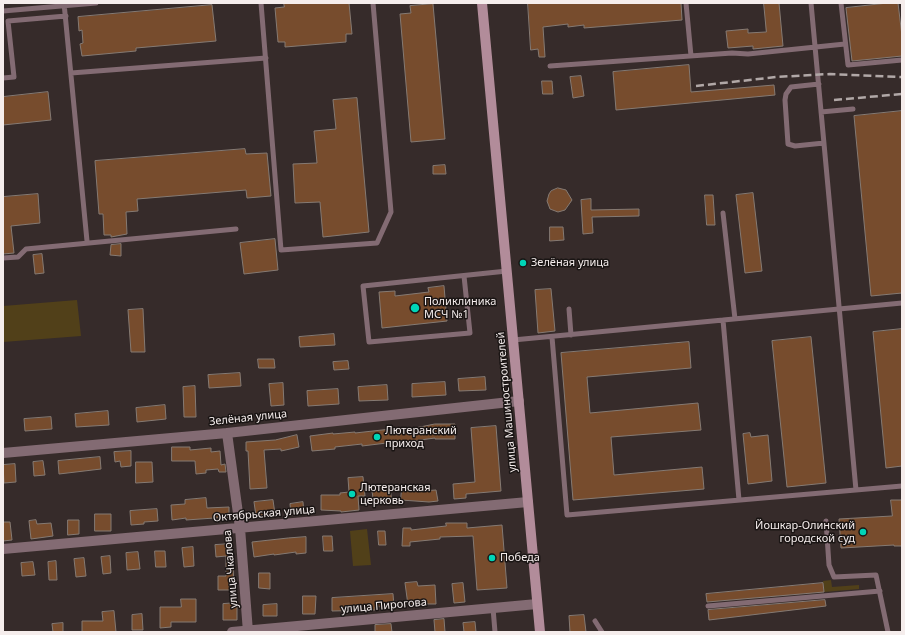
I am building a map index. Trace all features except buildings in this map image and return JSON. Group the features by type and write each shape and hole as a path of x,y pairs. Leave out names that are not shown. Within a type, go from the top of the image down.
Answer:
{"main road":[{"name":"улица Машиностроителей","path":"482,3 540,632"}],"street":[{"name":"Зелёная улица","path":"3,453 226,433 519,401"},
{"name":"улица Чкалова","path":"226,433 240,528 248,631"},
{"name":"Октябрьская улица","path":"3,549 528,502"},
{"name":"улица Пирогова","path":"232,632 537,604"}],"lane":[{"path":"3,11 65,4 96,3"},
{"path":"261,3 281,250 377,243 391,212 373,3"},
{"path":"686,3 691,56"},
{"path":"812,3 856,490"},
{"path":"841,3 848,65 902,60"},
{"path":"65,4 87,241"},
{"path":"3,78 14,77 8,21 66,16"},
{"path":"550,66 732,53 748,54 845,44"},
{"path":"71,73 266,58"},
{"path":"819,84 791,87 788,90 785,100 788,144 792,146 824,143"},
{"path":"821,112 853,109"},
{"path":"723,213 735,319"},
{"path":"3,258 18,257 26,249 236,229"},
{"path":"464,276 470,333 369,342 363,286 507,271"},
{"path":"513,340 902,303"},
{"path":"569,308 571,335"},
{"path":"723,320 739,500"},
{"path":"552,337 568,515 902,486"},
{"path":"826,521 829,564 834,577 876,575 888,632"},
{"path":"708,606 880,591"},
{"path":"493,608 495,632"},
{"path":"595,621 602,632"}],"shaded area":[{"path":"77,300 81,336 3,342 3,306"},
{"path":"367,529 371,565 353,566 350,531"},
{"path":"831,580 832,587 859,585 859,589 824,592 823,581"}],"railway":[{"path":"696,86 776,77 830,74 902,77"},
{"path":"834,100 902,94"}],"place":[{"name":"Зелёная улица","path":"523,263"},
{"name":"Поликлиника МСЧ №1","path":"415,308"},
{"name":"Лютеранский приход","path":"377,437"},
{"name":"Лютеранская церковь","path":"352,494"},
{"name":"Йошкар-Олинский городской суд","path":"863,532"},
{"name":"Победа","path":"492,558"}]}
